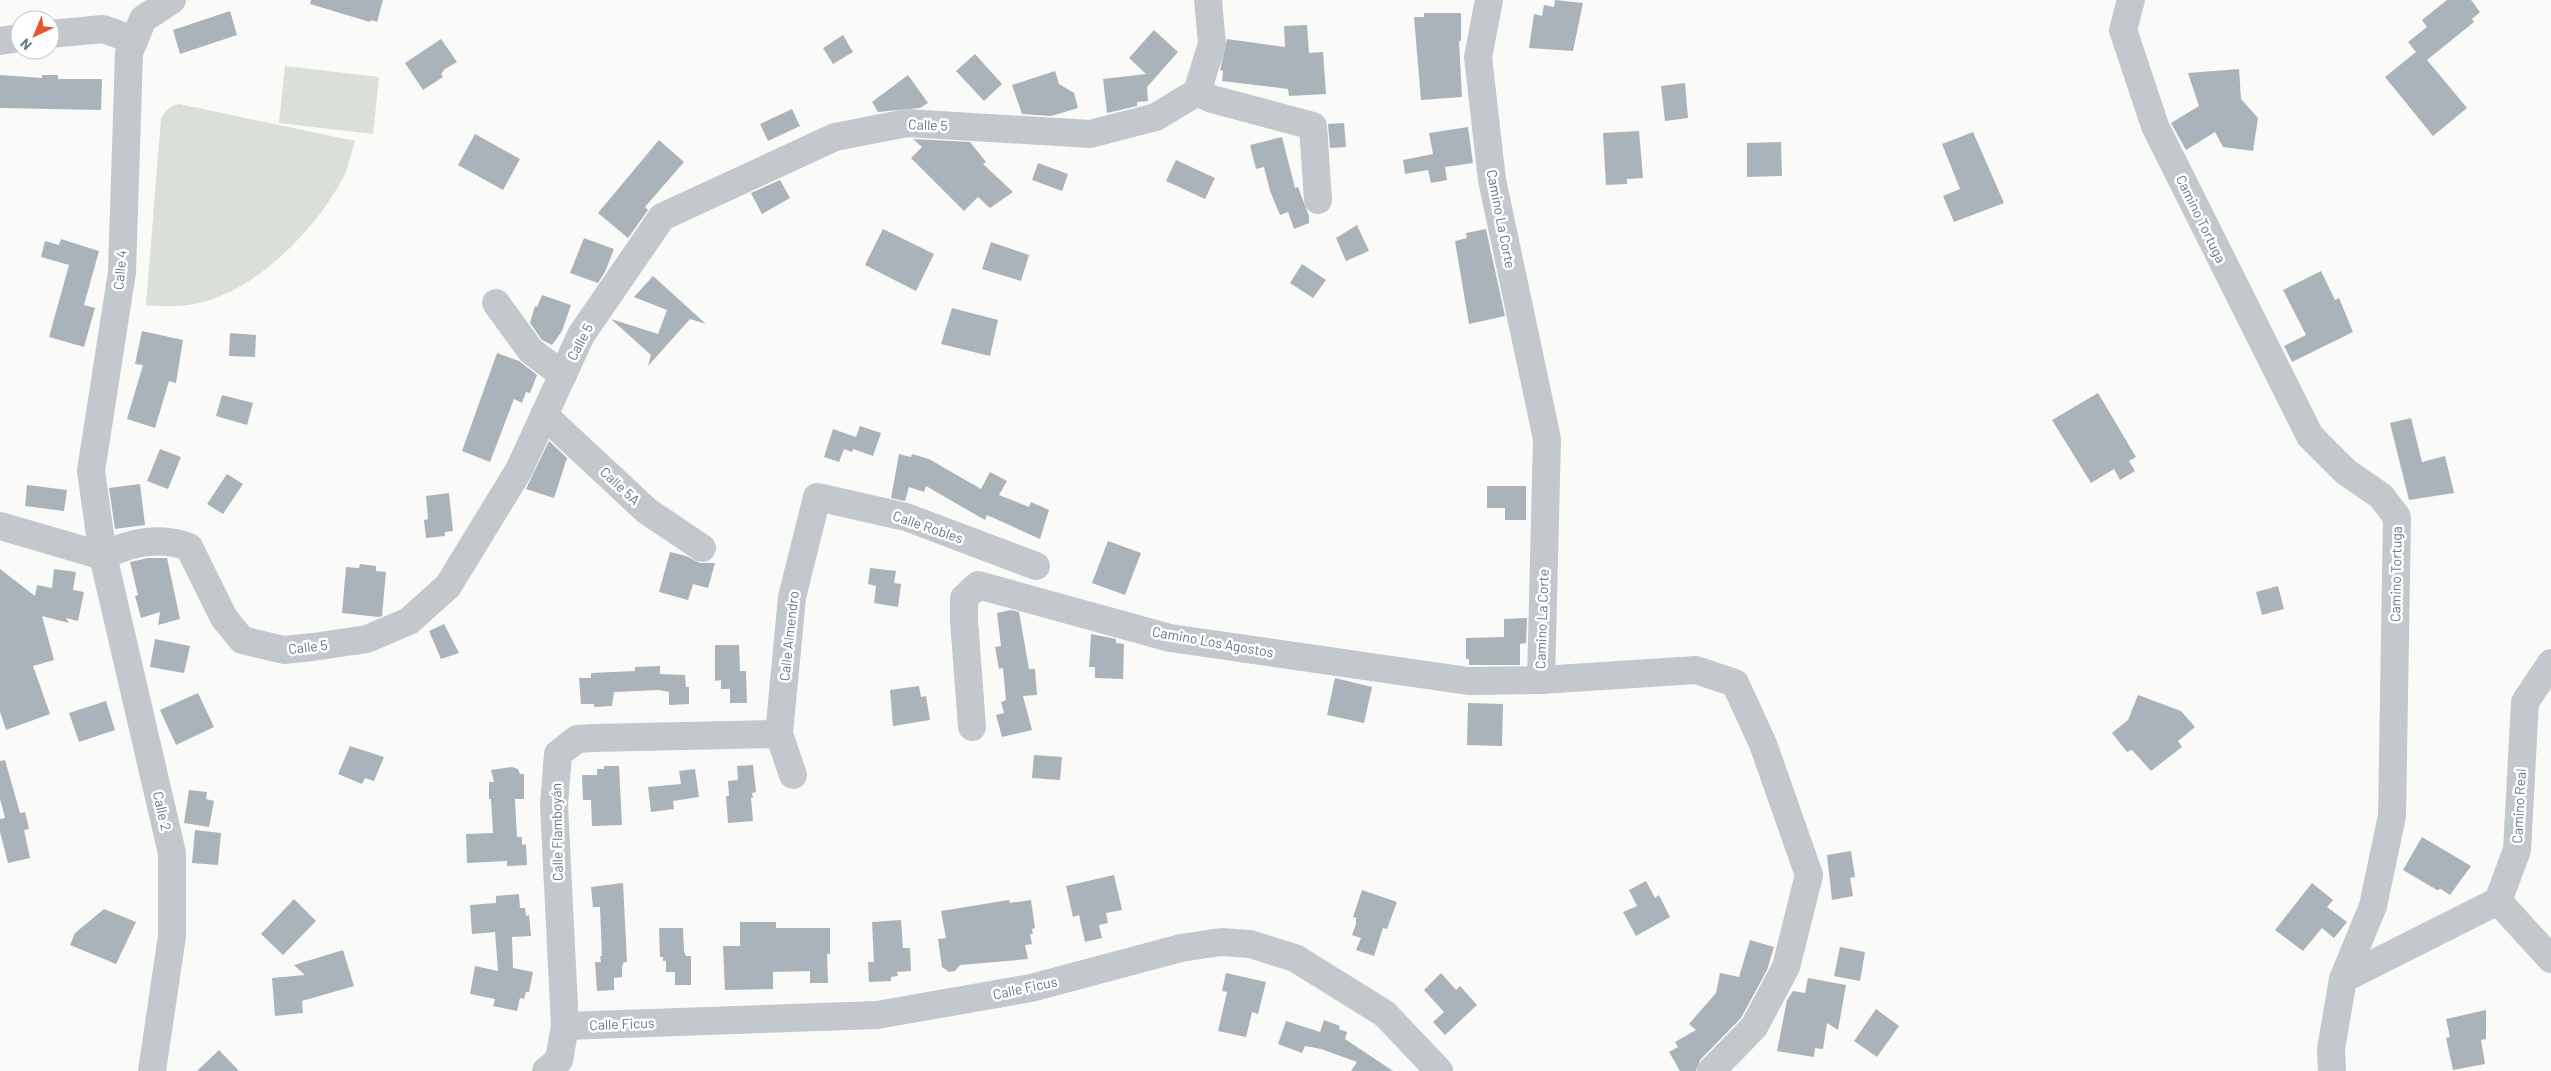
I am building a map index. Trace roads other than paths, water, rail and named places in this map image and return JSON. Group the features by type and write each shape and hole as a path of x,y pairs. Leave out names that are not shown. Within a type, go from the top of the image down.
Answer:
{"street":[{"path":"60,33 103,29 136,20 172,0"},
{"path":"1208,0 1212,44 1197,92 1212,99 1313,126 1318,200"},
{"name":"Camino La Corte","path":"1489,0 1478,57 1492,180 1548,439 1541,680 1696,670 1734,683 1763,744 1809,875 1786,966 1754,1027 1711,1071"},
{"name":"Camino Tortuga","path":"2131,0 2123,30 2155,126 2310,436 2346,472 2381,496 2397,517 2392,816 2373,906 2343,979 2331,1048 2332,1071"},
{"name":"Calle 4","path":"103,556 91,471 122,272 129,52 136,20"},
{"name":"Calle 5","path":"103,556 126,545 172,540 189,547 224,618 242,640 284,650 368,639 409,621 448,586 519,470 581,335 662,218 834,137 907,123 1090,134 1156,117 1197,92"},
{"path":"496,303 531,351 563,375"},
{"name":"Calle 5A","path":"544,415 646,511 702,548"},
{"name":"Calle Robles","path":"817,496 906,517 1036,566"},
{"name":"Calle Almendro","path":"793,775 779,734 792,597 817,496"},
{"path":"0,526 103,556"},
{"name":"Calle 2","path":"103,556 172,854 172,936 152,1071"},
{"name":"Camino Los Agostos","path":"972,727 964,598 978,585 1170,638 1468,681 1541,680"},
{"name":"Camino Real","path":"2498,900 2517,850 2525,702 2551,663"},
{"name":"Calle Flamboyán","path":"546,1071 559,1060 565,1026 554,805 558,754 577,739 779,734"},
{"path":"2343,979 2498,900 2551,959"},
{"name":"Calle Ficus","path":"565,1026 877,1015 1031,988 1181,948 1221,942 1250,944 1295,958 1385,1014 1439,1071"}]}
